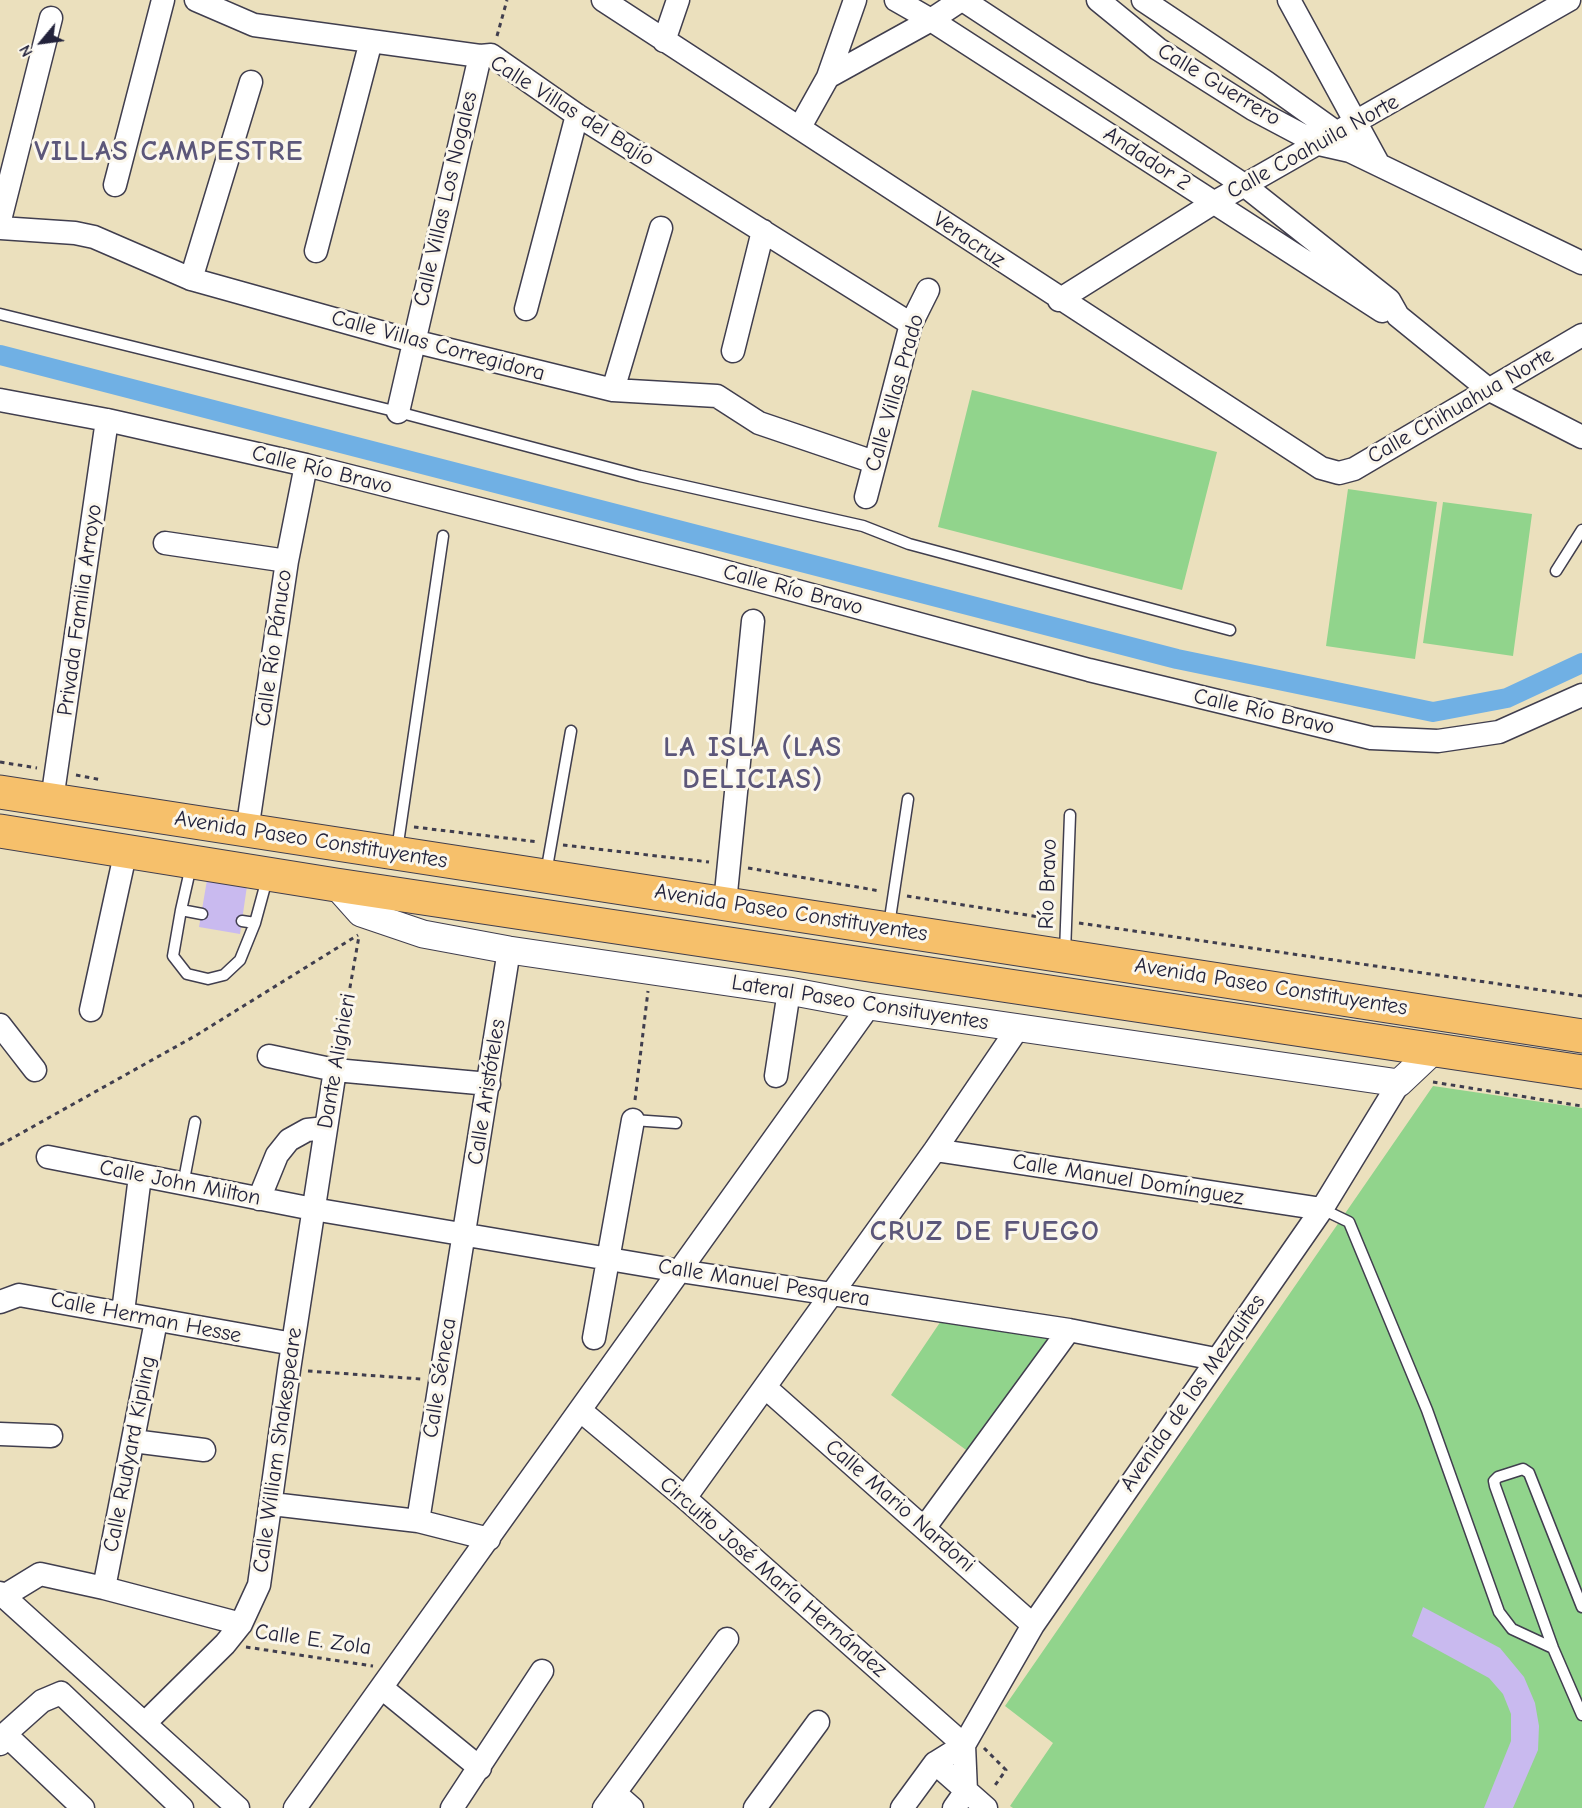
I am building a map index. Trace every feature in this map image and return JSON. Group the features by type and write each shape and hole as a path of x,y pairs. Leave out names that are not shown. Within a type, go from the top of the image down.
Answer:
{"highway":[{"name":"Avenida Paseo Constituyentes","path":"0,792 55,786 247,831 399,839 545,876 1582,1036"},
{"name":"Avenida Paseo Constituyentes","path":"0,831 192,860 336,885 1582,1072"}],"street":[{"path":"115,185 163,0"},
{"name":"Calle Villas del Bajío","path":"196,0 254,25 485,56 911,324"},
{"name":"Veracruz","path":"603,0 664,42 800,127 1059,300 1321,468 1339,472"},
{"path":"664,42 678,0"},
{"path":"800,127 828,77 855,0"},
{"name":"Andador 2","path":"896,0 931,20 1380,310 1398,316 1488,389 1582,437"},
{"path":"828,77 931,20 962,0"},
{"name":"Andador 2","path":"962,0 1244,185 1389,300 1398,316"},
{"name":"Calle Guerrero","path":"1098,0 1158,49 1253,109 1335,142 1582,263"},
{"name":"Calle Guerrero","path":"1143,0 1335,142"},
{"path":"1289,0 1379,165"},
{"name":"Calle Coahuila Norte","path":"1059,300 1215,202 1244,185 1335,142 1358,123 1569,0"},
{"path":"0,220 51,18"},
{"path":"315,251 371,41"},
{"name":"Calle Villas Los Nogales","path":"398,412 413,340 485,56"},
{"path":"191,279 251,82"},
{"path":"526,309 577,115"},
{"name":"Calle Villas Corregidora","path":"0,228 75,233 94,237 191,279 413,340 613,390 717,396 759,423 874,462"},
{"path":"613,390 661,228"},
{"path":"733,351 764,231"},
{"name":"Calle Villas Prado","path":"866,497 911,324 928,290"},
{"name":"Calle Chihuahua Norte","path":"1339,472 1354,469 1582,335"},
{"name":"Calle Río Bravo","path":"0,399 107,420 306,465 701,565 1089,670 1371,738 1438,741 1498,732 1582,695"},
{"name":"Privada Familia Arroyo","path":"55,786 107,420"},
{"name":"Calle Río Pánuco","path":"247,831 287,561 306,465"},
{"path":"165,543 287,561"},
{"path":"725,903 727,864 753,621"},
{"path":"91,1010 126,850"},
{"name":"Lateral Paseo Consituyentes","path":"336,885 361,913 423,934 509,950 789,991 869,1006 1018,1028 1412,1082"},
{"name":"Calle Aristóteles","path":"464,1235 509,950"},
{"path":"776,1076 789,991"},
{"path":"295,1808 869,1006"},
{"path":"0,1025 34,1070"},
{"path":"685,1498 935,1150 1018,1028"},
{"name":"Avenida de los Mezquites","path":"902,1808 935,1763 973,1746 1033,1625 1215,1359 1434,1050"},
{"path":"269,1056 335,1070 489,1084"},
{"name":"Dante Alighieri","path":"313,1209 335,1070"},
{"path":"594,1338 633,1120"},
{"path":"259,1199 277,1155 289,1140 307,1130 326,1128"},
{"name":"Calle Manuel Domínguez","path":"935,1150 1322,1209"},
{"name":"Calle John Milton","path":"48,1157 313,1209"},
{"path":"123,1312 140,1176"},
{"name":"Calle Manuel Pesquera","path":"313,1209 609,1257 680,1271 1069,1330 1215,1359"},
{"name":"Calle William Shakespeare","path":"146,1722 225,1644 241,1624 259,1584 313,1209"},
{"name":"Calle Séneca","path":"418,1521 464,1235"},
{"name":"Calle Herman Hesse","path":"0,1302 19,1294 123,1312 156,1321 293,1344"},
{"name":"Calle Rudyard Kipling","path":"104,1588 156,1321"},
{"path":"925,1527 1069,1330"},
{"name":"Calle Mario Nardoni","path":"766,1388 1033,1625"},
{"name":"Circuito José María Hernández","path":"580,1411 685,1498 973,1746"},
{"path":"0,1434 51,1437"},
{"path":"133,1441 204,1450"},
{"path":"272,1504 418,1521 489,1539"},
{"path":"238,1808 146,1722 2,1594 40,1575 104,1588 241,1624"},
{"path":"633,1808 609,1800 727,1639"},
{"path":"452,1808 542,1671"},
{"path":"382,1688 480,1768"},
{"path":"83,1808 3,1739 42,1701 61,1693 182,1808"},
{"path":"755,1808 818,1722"},
{"path":"972,1803 973,1746"},
{"path":"935,1763 972,1803"}],"lane":[{"path":"0,314 398,412 640,476 863,526 909,544 1230,630"},
{"path":"1556,571 1582,530"},
{"path":"399,839 443,536"},
{"path":"545,876 571,731"},
{"path":"888,928 908,799"},
{"name":"Río Bravo","path":"1065,955 1070,815"},
{"path":"192,860 173,956 188,974 208,979 224,975 240,960 255,923 269,873"},
{"path":"181,910 202,914"},
{"path":"242,921 255,923"},
{"path":"633,1120 676,1123"},
{"path":"183,1185 195,1122"},
{"path":"1322,1209 1349,1222 1427,1410 1499,1612 1512,1629 1553,1648"},
{"path":"1582,1607 1529,1473 1523,1469 1498,1477 1494,1480 1495,1486 1553,1648 1582,1715"}],"path":[{"path":"485,56 507,0"},
{"path":"0,762 55,786 103,780"},
{"path":"399,839 551,844 727,864 894,894 1066,921 1582,996"},
{"name":"Dante Alighieri","path":"0,1145 195,1036 360,934 335,1070"},
{"path":"633,1120 650,970"},
{"path":"1412,1082 1582,1106"},
{"path":"289,1370 439,1380"},
{"name":"Calle E. Zola","path":"225,1644 396,1669"},
{"path":"972,1803 1006,1770 973,1746"}],"green space":[{"path":"972,390 1217,452 1182,590 938,527"},
{"path":"1348,489 1437,502 1415,659 1326,646"},
{"path":"1443,502 1532,514 1513,656 1423,643"},
{"path":"1433,1086 1582,1108 1582,1808 1013,1808 1010,1806 1053,1743 1005,1706"},
{"path":"945,1315 1060,1334 973,1455 891,1395"}],"building":[{"path":"207,880 247,886 240,934 199,927"},
{"path":"1423,1607 1500,1648 1524,1677 1535,1703 1539,1726 1538,1750 1513,1808 1484,1808 1511,1741 1511,1714 1503,1694 1489,1678 1412,1636"}],"waterway":[{"path":"0,355 1177,659 1433,712 1507,698 1582,663"}],"district":[{"name":"VILLAS CAMPESTRE","path":"169,152"},
{"name":"LA ISLA (LAS DELICIAS)","path":"753,764"},
{"name":"CRUZ DE FUEGO","path":"985,1232"}]}
